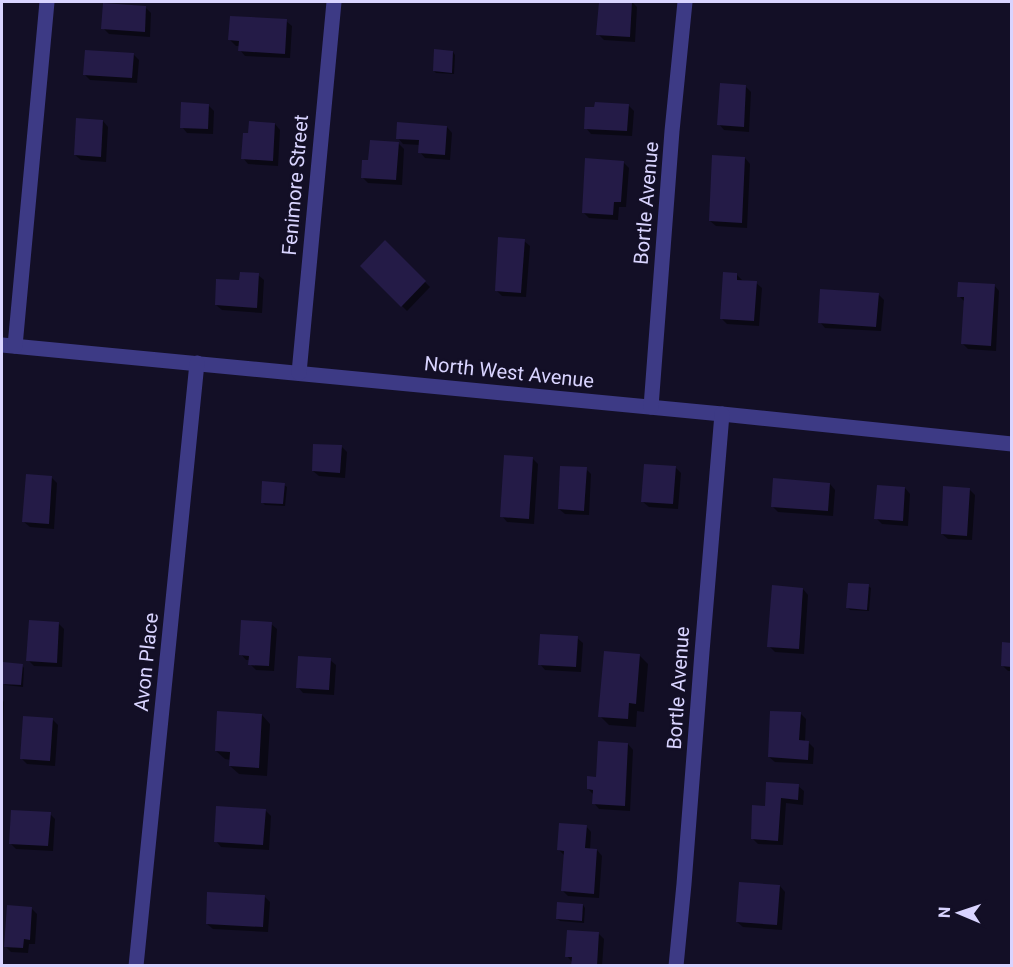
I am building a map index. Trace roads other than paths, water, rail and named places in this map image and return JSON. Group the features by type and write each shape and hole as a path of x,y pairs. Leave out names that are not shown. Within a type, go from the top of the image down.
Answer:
{"street":[{"path":"8,345 47,2"},
{"name":"Fenimore Street","path":"299,373 334,2"},
{"name":"Bortle Avenue","path":"651,407 672,131 685,2"},
{"name":"North West Avenue","path":"8,345 1011,444"},
{"name":"Avon Place","path":"136,966 197,363"},
{"name":"Bortle Avenue","path":"676,966 722,414"}]}
